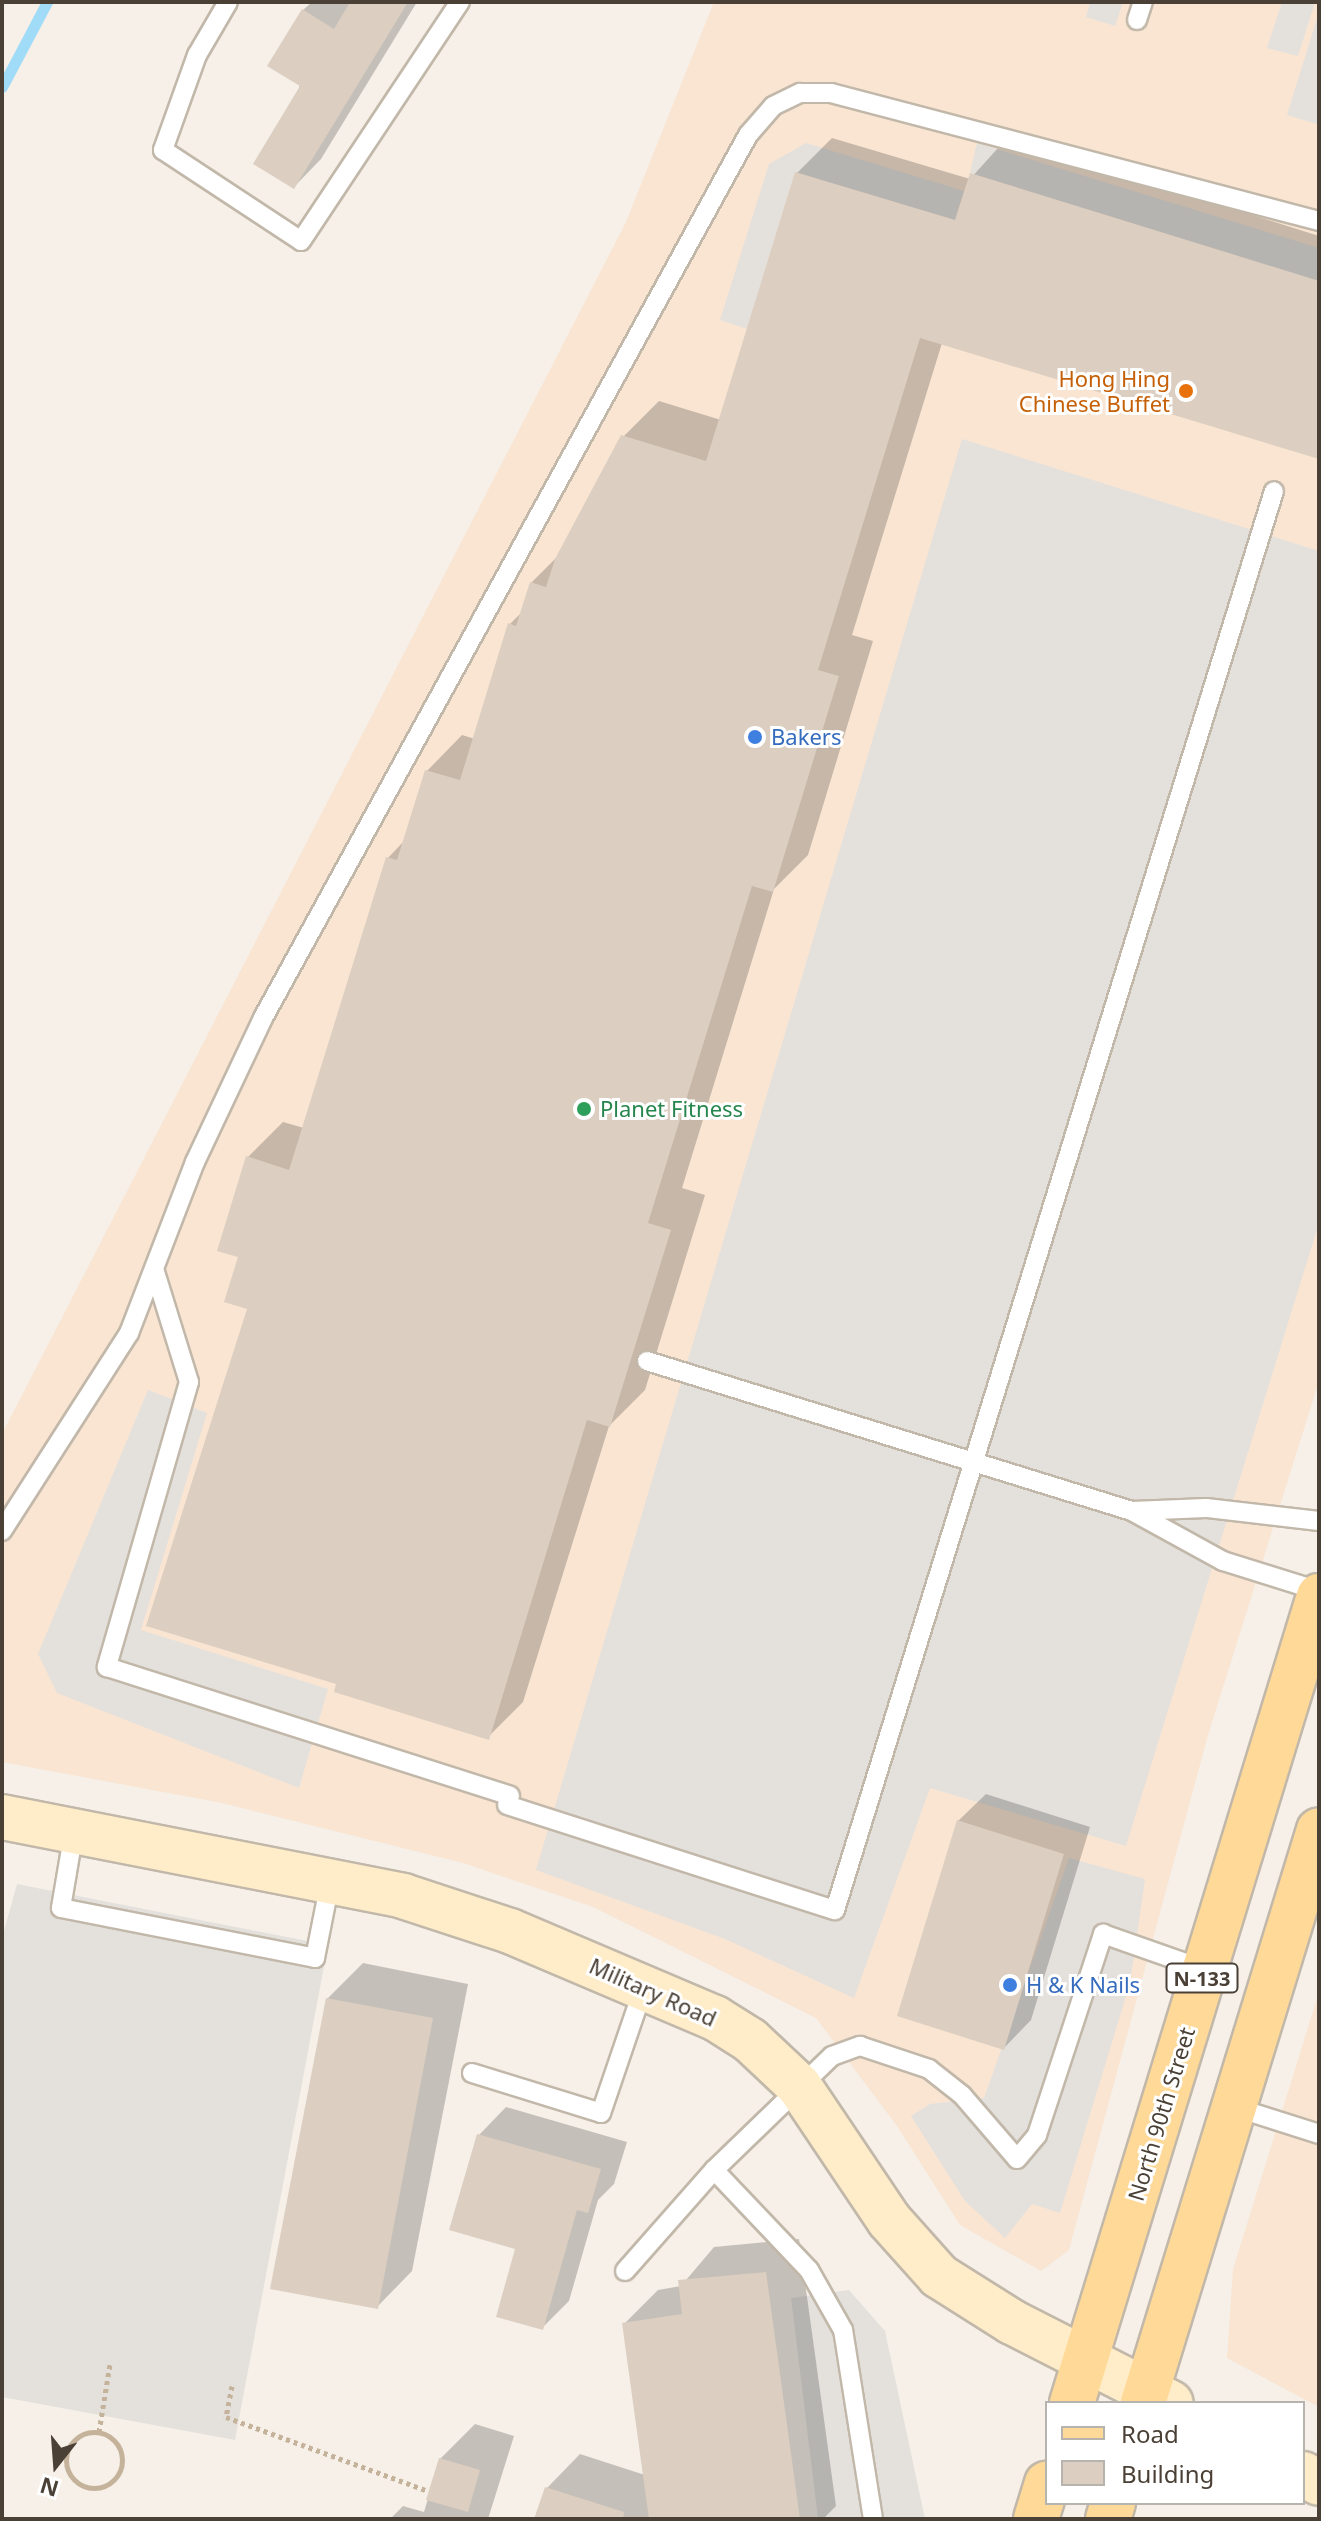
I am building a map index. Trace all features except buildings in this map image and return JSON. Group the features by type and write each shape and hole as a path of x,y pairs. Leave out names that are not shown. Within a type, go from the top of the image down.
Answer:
{"main road":[{"name":"North 90th Street","path":"1073,2401 1319,1594"},
{"name":"Military Road","path":"2,1817 331,1879 510,1931 645,1985 750,2040 799,2086 889,2220 939,2276 965,2296 1086,2359 1154,2399"},
{"name":"N-133","path":"1154,2399 1232,2107 1319,1830"},
{"path":"1036,2519 1045,2490"}],"lane":[{"path":"228,2 197,55 163,150 301,241 460,2"},
{"path":"2,1531 115,1357 155,1272 195,1162 263,1018 748,135 773,106 800,93 831,93 1319,221"},
{"path":"155,1272 189,1382 107,1667 835,1910 1274,491"},
{"path":"647,1361 1132,1511 1223,1561 1319,1594"},
{"path":"1132,1511 1206,1508 1319,1521"},
{"path":"74,1831 61,1908 315,1958 331,1879"},
{"path":"625,2271 714,2170 832,2056 860,2046 898,2055 929,2069 962,2095 1017,2159 1037,2135 1103,1934 1205,1970"},
{"path":"472,2073 601,2113 645,1985"},
{"path":"1232,2107 1319,2134"},
{"path":"714,2170 809,2270 843,2330 873,2519"}],"path":[{"path":"99,2432 110,2364"},
{"path":"232,2386 226,2417 428,2491"},
{"path":"99,2432 116,2443 119,2470 106,2484 87,2487 68,2471 67,2453 83,2434 99,2432"}],"shaded area":[{"path":"714,2 1319,2 1319,1381 1208,1735 1069,2250 1041,2271 960,2225 897,2126 816,2018 593,1907 463,1863 222,1803 2,1762 2,1434 626,222"},
{"path":"1090,2 1123,2 1115,26 1086,17"},
{"path":"1282,2 1315,2 1298,56 1267,48"},
{"path":"1319,12 1319,118 1317,124 1287,115"},
{"path":"806,143 964,191 955,220 795,172 747,329 720,320 769,164"},
{"path":"977,143 1319,248 1319,281 970,173"},
{"path":"962,439 1319,551 1319,1223 1126,1846 930,1788 854,1998 725,1939 536,1870"},
{"path":"148,1390 207,1413 141,1630 328,1689 299,1788 57,1693 38,1654"},
{"path":"1069,1858 1145,1879 1130,1983 1060,2213 1032,2204 1005,2238 965,2201 911,2116 930,2104 984,2098"},
{"path":"17,1884 328,1945 235,2440 2,2397 2,1938"},
{"path":"1319,1992 1319,2407 1227,2358 1233,2269"},
{"path":"849,2290 885,2331 925,2519 818,2519 791,2298"}],"waterway":[{"path":"2,87 47,2"}],"place":[{"name":"Hong Hing Chinese Buffet","path":"1186,391"},
{"name":"Bakers","path":"755,737"},
{"name":"Planet Fitness","path":"584,1109"},
{"name":"H & K Nails","path":"1010,1985"}]}
